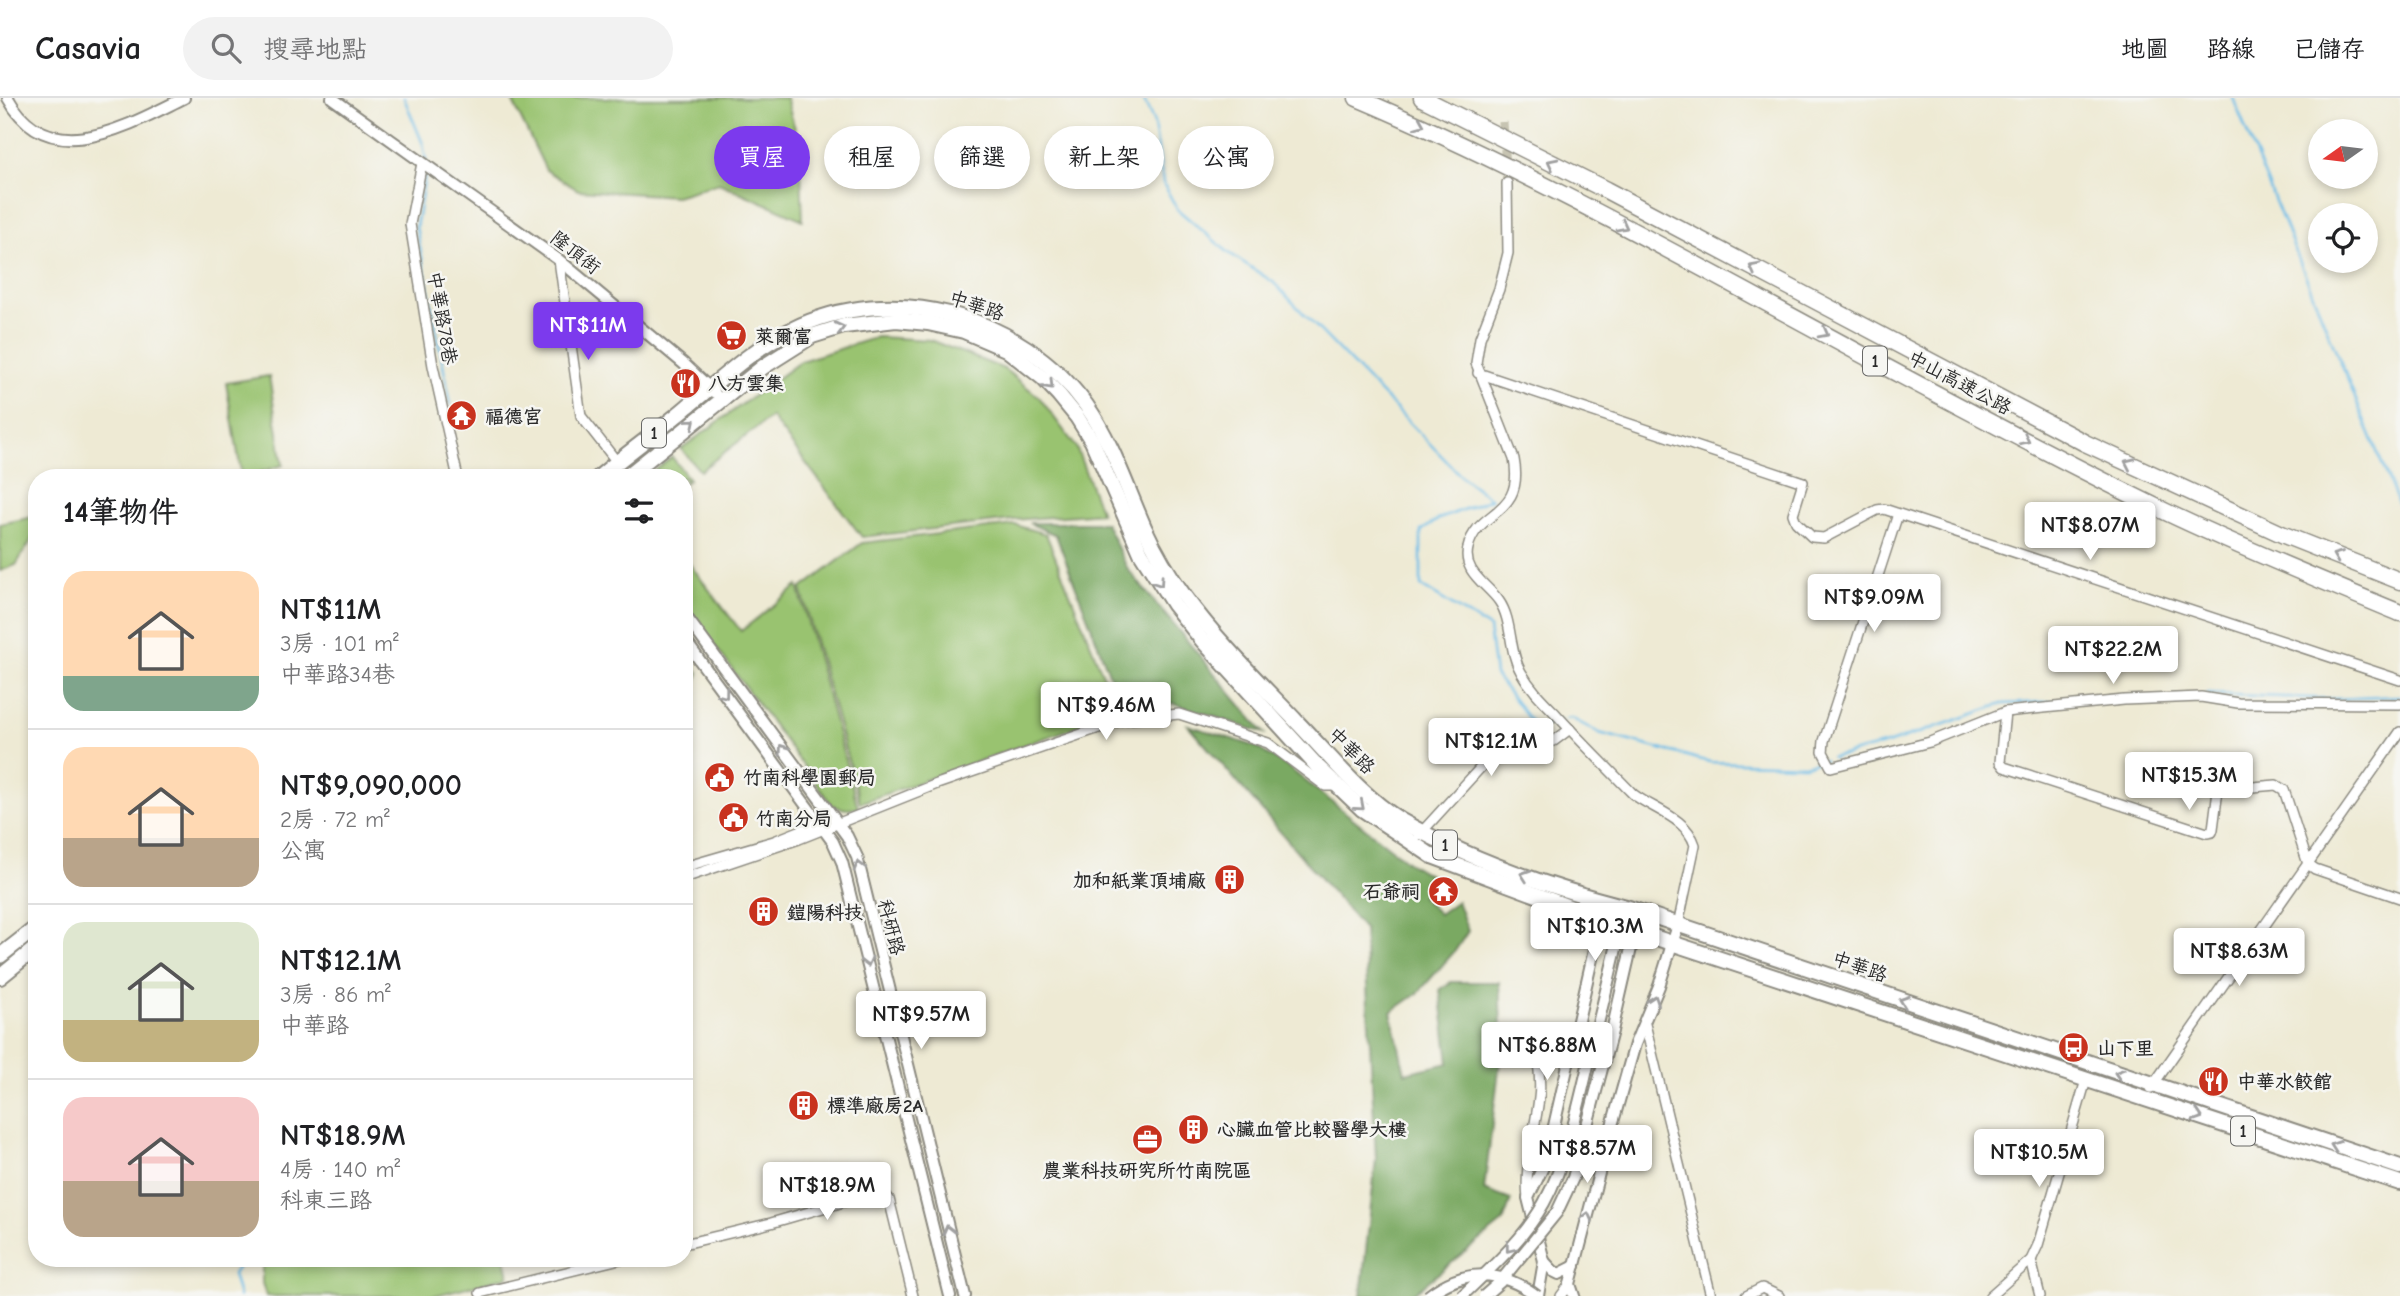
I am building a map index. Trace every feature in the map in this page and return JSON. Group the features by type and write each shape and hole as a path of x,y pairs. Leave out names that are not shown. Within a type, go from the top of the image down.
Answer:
{"highway":[{"name":"中山高速公路","path":"1357,98 1440,133 1604,215 1893,371 2165,511 2400,613"},
{"name":"中山高速公路","path":"1422,98 1606,190 2085,443 2284,535 2400,582"}],"main road":[{"name":"中華路","path":"609,469 749,356 788,331 832,314 869,308 914,308 945,313 987,326 1023,344 1056,369 1088,409 1105,435 1155,549 1185,597 1248,670 1349,776 1398,818 1438,842 1482,861 1642,912 2400,1167"},
{"name":"中華路","path":"636,469 720,400 799,342 812,336 858,324 896,320 928,323 964,331 1006,349 1043,377 1077,417 1092,441 1141,553 1174,605 1202,640 1338,787 1362,809 1411,844 1449,864 1620,926 2400,1183"},
{"path":"0,956 28,934"},
{"path":"0,976 28,954"},
{"path":"2086,1080 2091,1064"}],"street":[{"path":"8,98 22,118 34,127 60,138 75,139 108,132 184,98"},
{"path":"332,98 422,163"},
{"name":"隆頂街","path":"422,163 559,260 709,387 720,400"},
{"name":"中華路78巷","path":"422,163 410,224 433,366 456,469"},
{"path":"1507,183 1508,253 1499,289 1477,350 1478,373 1514,459 1517,474 1515,489 1504,506 1473,536 1467,559 1472,572 1500,602 1507,622 1513,656 1531,689 1633,794 1674,818 1693,837 1695,845 1673,943 1645,1024 1635,1044 1570,1284 1561,1296"},
{"path":"559,260 581,416 617,462"},
{"path":"1478,373 1803,482 1793,514 1796,522 1812,537 1824,538 1877,510 1884,509 2400,680"},
{"path":"1898,514 1824,741 1826,760 1830,767 1930,742 2005,712 2124,700 2201,697 2238,703 2400,705"},
{"name":"科研路","path":"693,626 838,824 858,858 965,1296"},
{"name":"科研路","path":"693,651 821,825 842,862 950,1296"},
{"path":"2005,712 2000,762 2004,767 2207,833 2214,829 2218,790 2276,785 2284,790 2308,864 2315,869 2400,898"},
{"path":"693,864 821,825 838,824 937,784 1122,720 1179,714 1268,743 1325,786 1338,787 1349,776"},
{"path":"1411,844 1503,743 1518,737 1546,743 1554,741 1568,728"},
{"path":"2146,1099 2152,1084 2400,732"},
{"path":"693,875 821,825"},
{"path":"1528,1198 1546,1161 1605,902"},
{"path":"1462,1296 1503,1257 1543,1204 1559,1169 1626,907"},
{"path":"1484,1296 1500,1282 1557,1212 1573,1178 1642,912"},
{"path":"1645,1024 1711,1296"},
{"path":"1428,1296 1446,1283 1470,1275 1497,1276 1523,1286 1538,1296 1544,1261 1528,1198 1528,1157 1539,1096 1538,1059 1571,1050"},
{"path":"1990,1296 2031,1260 2038,1245 2086,1080"},
{"path":"693,1242 871,1194 885,1194 889,1199 913,1296"},
{"path":"2031,1260 2040,1296"},
{"path":"1544,1261 1559,1274 1575,1266"},
{"path":"480,1295 589,1267"},
{"path":"1570,1284 1574,1296"},
{"path":"1746,1296 1762,1288 1779,1296"}],"green space":[{"path":"511,98 786,98 794,126 714,126 714,185 676,196 578,190 546,170"},
{"path":"733,189 802,189 803,220"},
{"path":"877,337 930,340 1004,369 1039,397 1076,447 1101,513 862,537 771,417 700,471 681,449 801,361"},
{"path":"269,376 283,465 270,469 240,469 226,383"},
{"path":"672,457 681,469 657,469"},
{"path":"28,518 28,546 16,565 0,571 0,524"},
{"path":"1029,523 1106,523 1128,570 1264,733 1173,703 1123,710 1056,535"},
{"path":"1015,525 1046,534 1118,712 860,803 801,589 862,543"},
{"path":"693,569 741,631 798,586 858,808 833,806 693,616"},
{"path":"693,665 699,673 693,681"},
{"path":"1188,725 1254,746 1289,768 1408,862 1439,881 1421,897 1439,914 1457,901 1468,931 1455,951 1418,993 1391,1012 1405,1073 1449,1063 1440,990 1451,982 1499,982 1502,1045 1484,1190 1511,1200 1503,1222 1410,1296 1361,1296 1376,1159 1364,929"},
{"path":"262,1267 507,1267 509,1276 433,1296 266,1296 262,1283"}],"waterway":[{"path":"404,98 423,144 426,160"},
{"path":"1143,98 1154,123 1163,183 1177,209 1229,253 1273,282 1463,478 1491,499 1439,519 1421,531 1421,586 1489,628 1495,675 1535,727 1560,721"},
{"path":"2233,98 2400,508"},
{"path":"426,170 416,227 451,405"},
{"path":"2207,694 2335,699 2400,696"},
{"path":"1831,758 1887,744 2002,704 2081,700"},
{"path":"1566,719 1571,718 1599,733 1710,762 1804,765 1824,760"},
{"path":"238,1267 233,1274 239,1296"}],"tunnel":[{"path":"1503,122 1507,183"}],"place":[{"name":"萊爾富","path":"732,336"},
{"name":"八方雲集","path":"685,383"},
{"name":"福德宮","path":"462,416"},
{"name":"竹南科學園郵局","path":"720,777"},
{"name":"竹南分局","path":"733,818"},
{"name":"加和紙業頂埔廠","path":"1229,880"},
{"name":"石爺祠","path":"1443,891"},
{"name":"鎧陽科技","path":"764,912"},
{"name":"山下里","path":"2074,1048"},
{"name":"中華水餃館","path":"2214,1081"},
{"name":"標準廠房2A","path":"804,1105"},
{"name":"心臟血管比較醫學大樓","path":"1194,1129"},
{"name":"農業科技研究所竹南院區","path":"1147,1139"}]}
